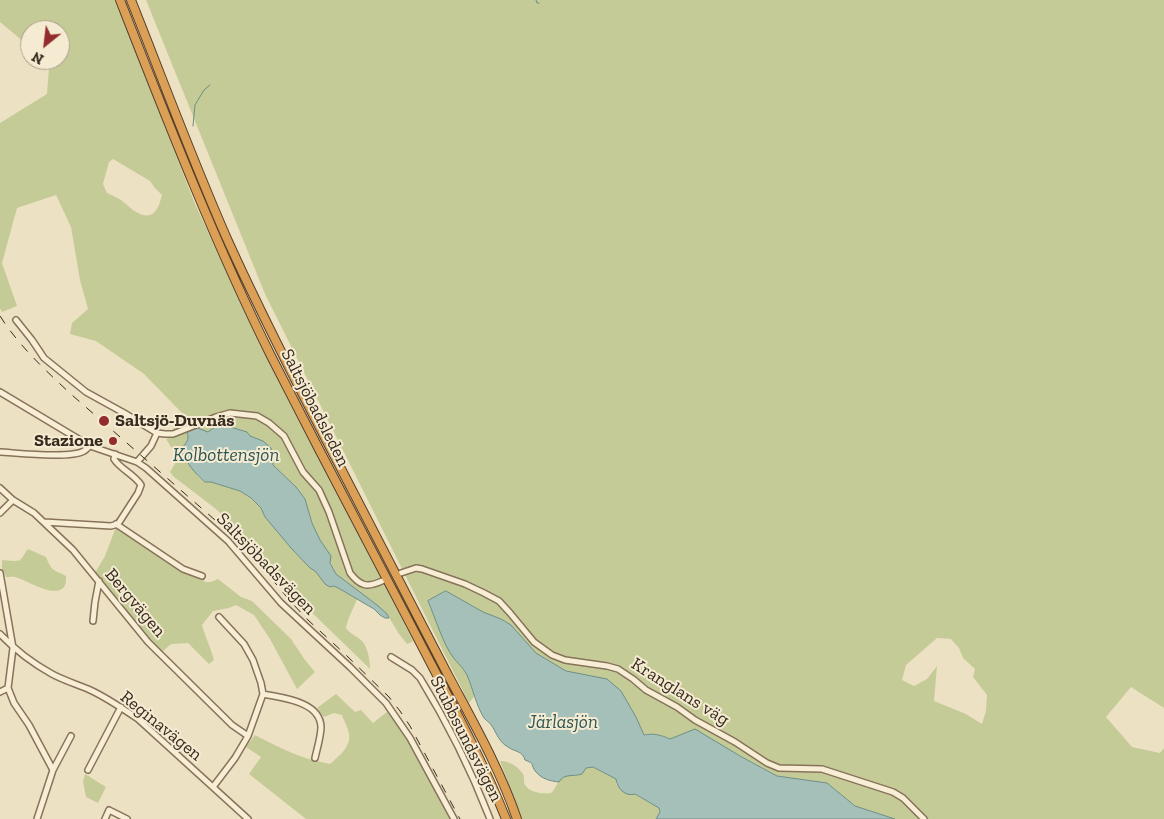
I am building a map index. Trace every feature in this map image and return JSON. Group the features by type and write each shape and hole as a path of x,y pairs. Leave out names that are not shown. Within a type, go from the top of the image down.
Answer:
{"highway":[{"name":"Saltsjöbadsleden","path":"120,0 195,189 271,355 464,728 491,782 506,819"},
{"name":"Saltsjöbadsleden","path":"132,0 205,185 280,350 473,723 500,778 517,819"}],"street":[{"path":"16,320 44,358 86,392 157,433 173,434 230,413 257,416 269,423 284,436 303,472 319,490 329,512 350,573 364,585 372,586 382,581"},
{"name":"Saltsjöbadsvägen","path":"0,392 90,446 137,462 154,474 228,541 281,603 386,703 410,738 454,819"},
{"path":"137,462 151,446 157,433"},
{"path":"0,452 68,455 84,451 90,446"},
{"path":"44,522 111,526 118,524 138,493 140,485 136,478 116,462 114,459 115,454"},
{"name":"Bergvägen","path":"0,488 13,500 34,513 73,550 148,642 232,725 248,736"},
{"path":"0,512 13,500"},
{"path":"116,524 183,569 202,576"},
{"name":"Kranglans väg","path":"401,573 416,568 422,569 465,584 499,601 534,642 552,655 565,660 618,669 633,678 646,690 767,763 780,768 822,769 893,792 903,798 924,819"},
{"path":"0,573 14,648 8,688 14,703 29,725 53,770"},
{"path":"94,621 99,581"},
{"path":"213,787 235,758 248,736 263,694 253,660 244,644 219,616"},
{"name":"Reginavägen","path":"0,634 25,657 53,675 90,690 138,719 248,819"},
{"name":"Stubbsundsvägen","path":"391,657 412,670 420,678 465,761 490,819"},
{"path":"0,692 8,688"},
{"path":"263,694 302,703 318,715 321,726 314,758"},
{"path":"88,770 121,707"},
{"path":"37,819 53,770 71,736"},
{"path":"105,819 109,810 127,819"}],"green space":[{"path":"0,0 115,0 195,204 261,347 381,577 365,582 359,579 353,572 327,499 318,484 307,473 285,435 276,426 264,418 251,413 238,412 211,417 172,431 182,413 144,374 96,341 70,334 72,323 88,309 80,280 71,227 56,195 17,208 2,263 17,306 2,312 0,308 0,123 47,94 49,70 70,70 70,20 20,20 20,39 0,22","holes":["113,159 150,181 162,195 156,210 149,215 140,214 107,193 103,184 109,162"]},
{"path":"146,0 1164,0 1164,708 1131,687 1106,717 1132,747 1160,753 1164,748 1164,819 895,819 855,806 827,783 777,776 737,754 680,735 670,739 651,734 644,735 621,691 580,674 566,671 536,653 511,625 446,591 428,601 447,646 472,676 476,694 469,703 265,294","holes":["937,638 951,639 959,648 963,658 975,669 973,677 987,695 986,711 982,724 966,714 934,701 937,666 927,679 914,686 902,680 906,665"]},
{"path":"228,416 257,418 268,424 282,438 301,473 318,494 327,513 346,574 354,583 367,588 384,583 413,641 407,644 387,614 336,574 312,523 305,499 296,487 273,465 272,457 263,441 250,436 247,432 224,425 216,427 208,433 195,427 216,418"},
{"path":"182,432 187,432 189,437 183,454 199,478 205,482 240,491 250,498 261,508 265,517 291,548 316,572 325,584 330,587 334,586 357,599 346,628 360,639 366,647 370,669 298,599 260,552 216,509 170,472 177,460 166,439"},
{"path":"116,527 182,572 206,582 218,579 241,597 252,601 291,639 315,672 297,689 270,639 254,615 236,605 213,611 202,625 214,660 209,664 188,643 171,644 162,652 95,573 105,556"},
{"path":"28,549 46,557 52,568 66,576 65,585 61,590 47,590 16,577 6,577 2,569 2,560 20,560"},
{"path":"336,694 355,712 361,710 373,723 388,711 410,742 451,819 306,819 249,774 261,757 246,747 255,735 282,749 310,759 330,764 337,758 344,751 348,743 349,734 347,727 342,715 334,713 324,717 317,708"},
{"path":"500,761 513,764 521,771 527,788 544,793 551,793 565,775 579,775 586,768 592,767 616,779 616,784 625,793 634,794 659,808 659,814 656,819 522,819"},
{"path":"85,774 106,787 98,803 86,797 83,782"}],"water":[{"name":"Kolbottensjön","path":"224,425 247,432 250,436 263,441 271,448 273,465 296,487 305,499 312,523 320,540 331,556 330,563 336,574 377,605 389,618 385,618 374,609 340,589 325,584 316,572 291,548 265,517 261,508 251,498 240,491 205,482 194,471 181,449 188,439 187,432 195,427 208,432 215,427"},
{"name":"Järlasjön","path":"446,591 511,625 536,653 566,671 607,679 621,691 644,735 664,736 670,739 695,729 777,776 827,783 855,806 895,819 656,819 660,812 659,808 635,794 625,793 620,788 616,779 593,767 586,768 579,775 563,777 559,782 544,778 534,770 532,764 525,760 521,753 502,743 492,726 481,713 467,675 446,645 428,601"}],"waterway":[{"path":"536,0 539,3"},
{"path":"193,126 195,105 204,90 210,85"}],"railway":[{"path":"0,316 24,348 43,367 72,395 223,527 257,561 308,620 389,697 410,726 460,819"}],"place":[{"name":"Saltsjö-Duvnäs","path":"104,421"},
{"name":"Stazione","path":"113,441"}]}
